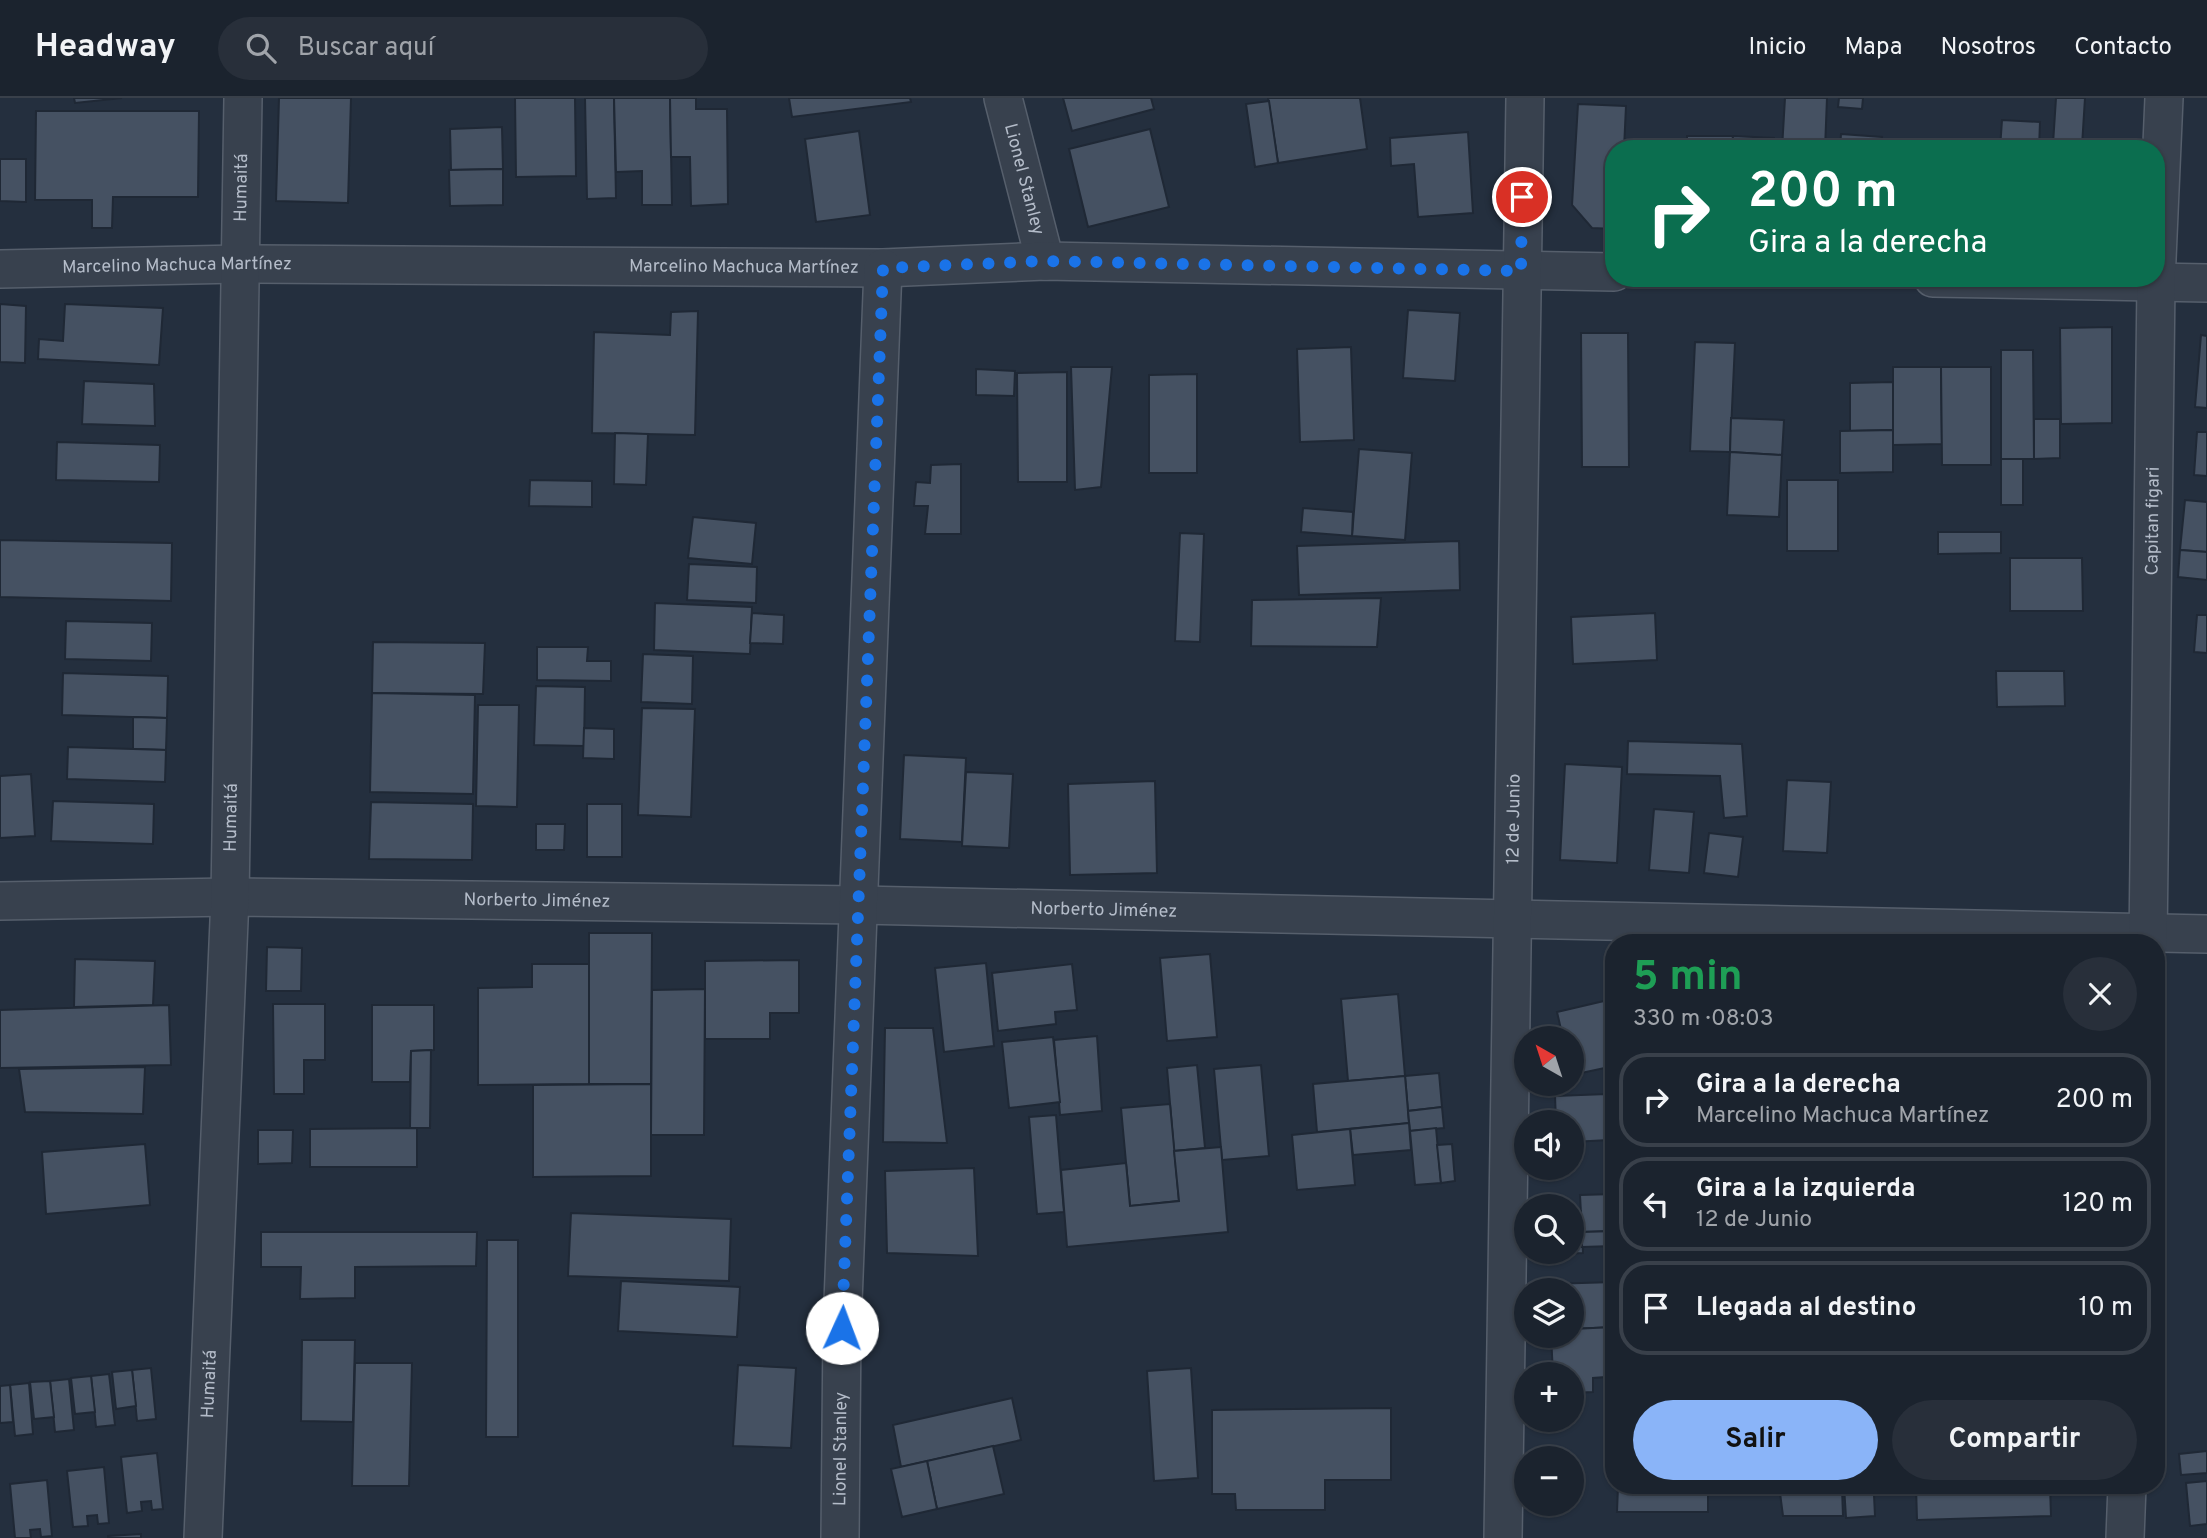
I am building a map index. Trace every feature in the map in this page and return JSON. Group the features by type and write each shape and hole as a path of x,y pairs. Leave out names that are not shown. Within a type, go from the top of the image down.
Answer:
{"street":[{"name":"Humaitá","path":"203,1538 230,897 243,98"},
{"name":"Lionel Stanley","path":"1003,98 1045,261"},
{"name":"12 de Junio","path":"1503,1538 1525,98"},
{"name":"Capitan figari","path":"2162,140 2164,98"},
{"name":"Marcelino Machuca Martínez","path":"0,269 239,264 883,268 1045,261 1605,272"},
{"name":"Lionel Stanley","path":"840,1538 842,1328 883,268"},
{"path":"2165,282 2207,283"},
{"name":"Capitan figari","path":"2148,934 2156,287"},
{"name":"Norberto Jiménez","path":"0,901 230,897 860,905 1512,918 2021,934"},
{"name":"Norberto Jiménez","path":"2165,937 2207,934"},
{"path":"2125,1538 2127,1494"}],"building":[{"path":"74,98 122,98 75,103"},
{"path":"279,98 351,98 348,203 276,201"},
{"path":"515,98 575,98 576,176 516,177"},
{"path":"585,98 614,98 616,198 587,199"},
{"path":"614,98 670,98 672,205 642,205 642,171 616,172"},
{"path":"670,98 696,98 696,109 727,109 728,204 691,206 690,157 671,157"},
{"path":"789,98 910,98 911,102 792,117"},
{"path":"1063,98 1151,98 1154,109 1072,131"},
{"path":"1268,98 1360,98 1367,149 1278,163"},
{"path":"1785,98 1827,98 1825,140 1783,140"},
{"path":"1839,98 1863,98 1862,109 1838,107"},
{"path":"2056,98 2085,98 2082,140 2053,140"},
{"path":"1269,101 1278,163 1255,167 1246,104"},
{"path":"1578,104 1626,106 1624,140 1605,140 1605,229 1592,228 1572,205"},
{"path":"36,111 199,111 198,197 113,197 112,228 92,228 92,200 35,200"},
{"path":"2002,120 2040,122 2039,140 2001,140"},
{"path":"502,127 503,169 451,170 450,129"},
{"path":"1150,129 1169,207 1088,227 1069,149"},
{"path":"859,131 870,215 816,222 805,139"},
{"path":"1468,132 1473,213 1418,217 1414,164 1391,166 1390,138"},
{"path":"1841,134 1882,137 1882,140 1841,140"},
{"path":"1687,136 1733,136 1733,140 1687,140"},
{"path":"1733,136 1774,138 1774,140 1733,140"},
{"path":"0,159 26,159 26,202 0,201"},
{"path":"503,169 503,205 450,206 449,170"},
{"path":"0,304 26,306 25,363 0,362"},
{"path":"65,304 163,308 159,365 38,359 39,339 63,341"},
{"path":"1408,310 1460,313 1455,381 1403,378"},
{"path":"698,311 695,435 592,433 594,332 670,335 671,312"},
{"path":"2112,327 2112,423 2061,424 2060,328"},
{"path":"1581,333 1628,333 1629,467 1582,467"},
{"path":"2201,335 2207,336 2207,408 2195,407"},
{"path":"1695,342 1735,343 1730,452 1690,451"},
{"path":"1351,347 1354,440 1300,442 1297,349"},
{"path":"2001,350 2033,350 2034,459 2001,459"},
{"path":"1071,367 1112,367 1101,487 1075,490"},
{"path":"1893,367 1941,367 1942,444 1893,445"},
{"path":"1941,367 1991,367 1991,465 1942,465"},
{"path":"976,369 1015,371 1014,396 976,395"},
{"path":"1067,372 1067,482 1018,482 1017,373"},
{"path":"1197,374 1197,473 1149,473 1149,375"},
{"path":"84,381 154,384 155,426 82,424"},
{"path":"1893,382 1893,430 1850,431 1850,383"},
{"path":"1731,418 1784,420 1782,455 1730,452"},
{"path":"2034,419 2060,419 2060,458 2034,459"},
{"path":"1893,430 1893,472 1840,473 1840,431"},
{"path":"2197,432 2207,432 2207,476 2194,475"},
{"path":"615,433 648,434 646,485 614,484"},
{"path":"57,442 160,445 159,482 56,480"},
{"path":"1359,449 1412,453 1405,540 1352,536"},
{"path":"1730,452 1782,455 1779,517 1727,515"},
{"path":"2001,459 2023,459 2023,505 2001,505"},
{"path":"961,464 961,534 925,534 928,506 914,506 916,482 930,483 931,465"},
{"path":"530,480 592,481 592,507 529,506"},
{"path":"1787,480 1838,480 1838,551 1787,551"},
{"path":"2185,500 2207,502 2207,552 2180,550"},
{"path":"1303,508 1353,512 1352,536 1301,532"},
{"path":"693,517 756,523 752,564 688,558"},
{"path":"1938,532 2001,532 2001,553 1938,554"},
{"path":"1180,533 1204,534 1200,642 1175,641"},
{"path":"0,540 172,543 171,601 0,597"},
{"path":"1459,541 1460,590 1299,595 1297,546"},
{"path":"2180,550 2207,552 2207,580 2178,577"},
{"path":"2010,558 2082,558 2083,611 2010,611"},
{"path":"689,564 757,567 756,603 687,600"},
{"path":"1381,598 1377,647 1251,646 1252,600"},
{"path":"655,603 752,607 750,654 654,650"},
{"path":"752,613 784,615 783,644 750,643"},
{"path":"1655,613 1657,660 1573,664 1571,617"},
{"path":"2197,615 2207,615 2207,653 2194,652"},
{"path":"66,621 152,623 151,661 65,659"},
{"path":"373,642 485,643 483,694 372,693"},
{"path":"537,647 588,647 587,661 611,661 611,681 537,680"},
{"path":"643,654 693,656 692,704 641,702"},
{"path":"1996,671 2064,671 2065,706 1997,707"},
{"path":"63,673 168,676 167,718 62,715"},
{"path":"536,686 585,687 584,746 534,745"},
{"path":"372,693 475,695 473,794 370,792"},
{"path":"478,705 519,705 517,807 476,806"},
{"path":"642,708 695,709 691,817 638,815"},
{"path":"133,717 167,718 166,750 133,749"},
{"path":"584,728 614,729 614,759 583,758"},
{"path":"1628,741 1742,744 1747,816 1724,818 1720,776 1627,774"},
{"path":"68,747 166,750 165,782 67,779"},
{"path":"904,755 966,758 962,842 900,839"},
{"path":"1565,764 1622,767 1617,863 1560,860"},
{"path":"966,772 1013,774 1009,848 962,846"},
{"path":"31,774 35,836 0,838 0,776"},
{"path":"1787,780 1831,782 1827,853 1783,851"},
{"path":"1155,781 1157,873 1070,875 1068,784"},
{"path":"53,801 154,804 153,844 51,841"},
{"path":"371,802 473,804 472,860 369,859"},
{"path":"587,804 622,804 622,857 587,857"},
{"path":"1654,809 1694,812 1689,873 1649,870"},
{"path":"536,824 565,824 564,850 536,850"},
{"path":"1709,833 1743,837 1738,877 1704,873"},
{"path":"589,933 652,933 651,1084 589,1084"},
{"path":"267,947 302,948 301,991 266,991"},
{"path":"1210,954 1217,1037 1167,1041 1160,958"},
{"path":"75,959 155,961 153,1005 74,1007"},
{"path":"799,960 799,1013 770,1013 770,1039 705,1039 705,961"},
{"path":"986,963 994,1046 944,1052 935,968"},
{"path":"532,964 589,964 589,1084 478,1085 478,988 532,987"},
{"path":"1072,964 1077,1010 1055,1012 1056,1024 998,1031 992,973"},
{"path":"705,989 704,1135 651,1135 652,990"},
{"path":"1398,994 1405,1076 1348,1081 1341,999"},
{"path":"1604,1001 1605,1068 1584,1072 1584,1026 1560,1026 1557,1012"},
{"path":"273,1004 325,1004 325,1060 304,1060 304,1094 274,1094"},
{"path":"169,1005 171,1065 0,1068 0,1010"},
{"path":"372,1005 434,1005 434,1050 411,1051 410,1082 372,1082"},
{"path":"885,1028 933,1028 947,1143 883,1142"},
{"path":"1097,1036 1102,1111 1060,1115 1054,1040"},
{"path":"1053,1037 1060,1102 1009,1108 1002,1042"},
{"path":"431,1050 430,1128 410,1128 411,1051"},
{"path":"1197,1065 1205,1148 1174,1151 1167,1068"},
{"path":"1261,1065 1269,1156 1222,1160 1214,1069"},
{"path":"145,1067 143,1114 25,1112 19,1069"},
{"path":"1439,1073 1442,1107 1408,1111 1405,1076"},
{"path":"1405,1076 1409,1123 1317,1132 1313,1084"},
{"path":"651,1084 651,1176 533,1177 533,1085"},
{"path":"1605,1094 1605,1140 1584,1141 1584,1110 1556,1110 1555,1096"},
{"path":"1170,1104 1179,1201 1130,1206 1121,1108"},
{"path":"1442,1107 1444,1128 1410,1131 1408,1111"},
{"path":"1056,1115 1064,1212 1037,1214 1029,1117"},
{"path":"1409,1123 1411,1150 1353,1155 1350,1129"},
{"path":"417,1128 417,1167 310,1167 310,1129"},
{"path":"1436,1128 1441,1183 1415,1185 1410,1131"},
{"path":"1350,1129 1355,1185 1297,1190 1292,1135"},
{"path":"258,1130 293,1130 292,1163 258,1164"},
{"path":"145,1144 150,1205 46,1214 42,1152"},
{"path":"1452,1144 1455,1181 1441,1183 1437,1145"},
{"path":"1221,1147 1228,1232 1067,1247 1061,1170 1126,1163 1130,1206 1179,1201 1174,1151"},
{"path":"974,1168 978,1256 887,1253 885,1171"},
{"path":"1605,1194 1605,1231 1584,1232 1584,1195"},
{"path":"571,1213 731,1219 729,1281 568,1276"},
{"path":"1605,1231 1605,1246 1584,1247 1584,1232"},
{"path":"261,1232 477,1232 476,1266 355,1267 355,1298 300,1299 301,1267 261,1267"},
{"path":"487,1240 518,1240 518,1437 486,1437"},
{"path":"621,1281 740,1287 737,1337 618,1331"},
{"path":"1605,1282 1605,1327 1584,1328 1584,1283"},
{"path":"1605,1327 1605,1377 1593,1378 1593,1392 1584,1392 1584,1362 1552,1362 1552,1348 1584,1348 1584,1328"},
{"path":"302,1340 355,1340 353,1422 301,1421"},
{"path":"355,1363 412,1363 409,1486 352,1486"},
{"path":"738,1365 796,1368 791,1448 733,1446"},
{"path":"151,1368 156,1419 137,1421 132,1370"},
{"path":"1191,1368 1198,1478 1154,1481 1147,1371"},
{"path":"132,1370 136,1406 116,1409 112,1372"},
{"path":"109,1374 115,1425 96,1427 91,1376"},
{"path":"91,1376 95,1412 75,1414 71,1378"},
{"path":"69,1379 74,1430 55,1432 50,1381"},
{"path":"50,1381 54,1417 34,1419 30,1382"},
{"path":"29,1383 33,1434 15,1436 10,1385"},
{"path":"10,1385 13,1422 0,1423 0,1386"},
{"path":"1012,1398 1021,1440 901,1467 893,1425"},
{"path":"1391,1408 1391,1480 1325,1480 1325,1510 1236,1510 1235,1494 1212,1494 1212,1410"},
{"path":"993,1446 1004,1494 937,1509 927,1461"},
{"path":"2207,1451 2207,1473 2181,1475 2179,1454"},
{"path":"157,1453 163,1509 152,1510 151,1501 141,1502 142,1511 127,1513 121,1457"},
{"path":"927,1461 937,1509 902,1517 891,1469"},
{"path":"104,1467 109,1523 98,1524 97,1515 87,1516 88,1526 73,1527 67,1471"},
{"path":"47,1480 52,1536 41,1537 40,1529 30,1530 31,1538 15,1538 10,1484"},
{"path":"2207,1481 2207,1524 2190,1526 2186,1483"},
{"path":"1618,1494 1708,1494 1708,1512 1617,1512"},
{"path":"1780,1494 1842,1494 1843,1516 1783,1516"},
{"path":"1844,1494 1902,1494 1874,1495 1875,1516 1846,1518"},
{"path":"1916,1494 2050,1494 2051,1516 1917,1520"},
{"path":"141,1534 141,1538 108,1538 108,1536"}],"route":[{"path":"842,1328 883,268 1045,261 1521,271 1522,197"}]}
